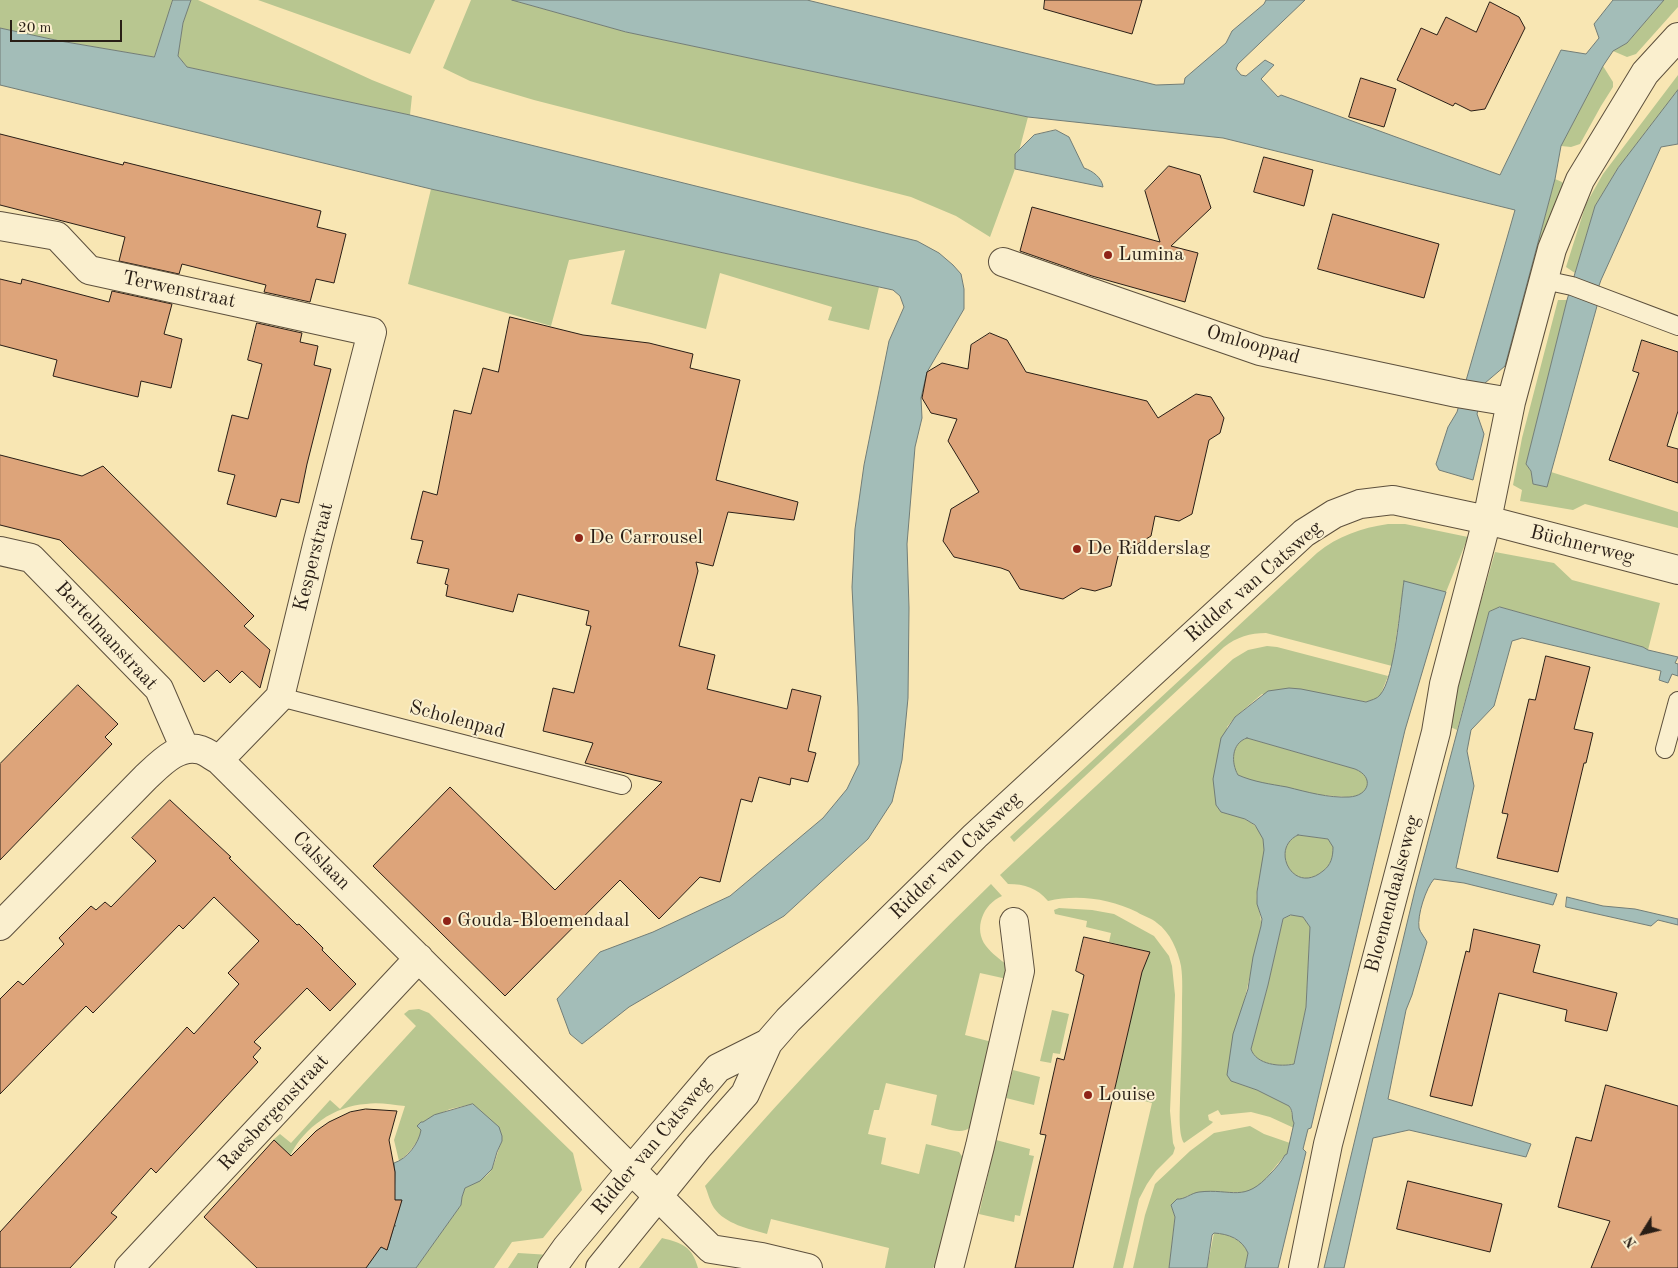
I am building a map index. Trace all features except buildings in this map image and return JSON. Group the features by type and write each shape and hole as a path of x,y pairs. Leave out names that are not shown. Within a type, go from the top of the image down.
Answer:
{"street":[{"path":"1487,520 1504,401 1544,280 1552,249 1580,180 1645,73 1678,37"},
{"name":"Terwenstraat","path":"0,226 57,236 89,270 372,332"},
{"name":"Omlooppad","path":"1003,262 1260,351 1457,393 1504,401"},
{"name":"Kesperstraat","path":"280,697 372,332"},
{"name":"Ridder van Catsweg","path":"600,1268 745,1094 768,1043 795,1014 975,836 1304,533 1334,514 1360,504 1393,500 1487,520"},
{"name":"Büchnerweg","path":"1487,520 1678,570"},
{"name":"Bloemendaalseweg","path":"1303,1268 1328,1144 1436,732 1444,684 1487,520"},
{"name":"Bertelmanstraat","path":"0,551 31,558 158,689 185,749"},
{"path":"218,760 280,697"},
{"path":"0,926 146,778 166,759 185,749"},
{"name":"Calslaan","path":"185,749 200,750 218,760 659,1195"},
{"path":"949,1268 980,1146 1020,971 1014,922"},
{"name":"Raesbergenstraat","path":"129,1268 419,958"},
{"name":"Ridder van Catsweg","path":"552,1268 567,1247 718,1068 768,1043"},
{"name":"Ridder van Catsweg","path":"659,1195 711,1258 762,1257 808,1268"}],"lane":[{"path":"1544,280 1596,294 1678,326"},
{"name":"Scholenpad","path":"280,697 622,785"},
{"path":"1665,749 1678,701"}],"green space":[{"path":"0,0 173,0 154,57 60,41 0,28"},
{"path":"191,0 198,0 372,80 412,96 410,115 187,67 178,56 183,23"},
{"path":"258,0 435,0 410,54"},
{"path":"471,0 512,0 626,32 1028,117 1019,151 1015,155 1015,169 990,237 956,216 911,197 534,100 470,81 443,68"},
{"path":"1664,0 1678,0 1678,7 1636,54 1627,57 1613,51 1627,43"},
{"path":"1603,66 1613,82 1613,87 1580,144 1571,147 1561,146"},
{"path":"1678,75 1678,90 1618,168 1595,206 1575,273 1566,267 1586,204 1603,174"},
{"path":"1555,179 1562,182 1565,187 1513,360 1505,366"},
{"path":"431,189 879,287 869,330 828,320 832,307 720,273 706,329 611,304 625,250 569,260 551,326 408,284"},
{"path":"1558,300 1567,300 1526,464 1531,471 1533,484 1547,487 1551,472 1678,512 1678,528 1585,504 1573,510 1520,501 1522,490 1513,485 1522,438"},
{"path":"1388,524 1405,524 1468,537 1446,592 1404,582 1392,666 1266,633 1239,638 1224,647 1014,842 1010,837 1317,553 1333,542 1350,534"},
{"path":"1495,552 1554,563 1572,580 1660,603 1648,650 1500,607 1489,612 1457,730 1446,725 1470,632"},
{"path":"1267,646 1388,676 1381,694 1376,699 1367,702 1343,698 1262,694 1235,717 1227,727 1221,812 1243,818 1254,825 1260,832 1264,848 1257,896 1261,926 1244,1002 1231,1081 1257,1090 1289,1106 1295,1123 1294,1128 1270,1117 1251,1112 1221,1115 1218,1110 1208,1115 1209,1120 1213,1122 1211,1124 1184,1143 1180,1122 1182,976 1178,954 1170,937 1155,921 1127,908 1094,899 1071,898 1048,901 1040,893 1030,888 1008,884 1000,875 1233,659 1248,650"},
{"path":"1247,738 1355,769 1362,772 1368,780 1367,788 1357,796 1348,797 1320,795 1252,781 1238,775 1234,765 1235,749 1238,744"},
{"path":"1298,835 1328,839 1334,847 1328,866 1312,877 1302,878 1294,874 1288,867 1285,859 1285,850 1290,841"},
{"path":"991,884 1002,896 995,900 985,911 980,925 980,932 986,946 1007,965 1007,979 980,973 965,1035 992,1042 971,1127 967,1130 957,1131 931,1125 937,1095 886,1083 879,1110 874,1110 868,1134 886,1138 881,1164 919,1174 926,1144 959,1152 964,1159 939,1261 933,1268 885,1268 889,1248 771,1219 767,1234 738,1225 719,1214 713,1206 705,1186 845,1032"},
{"path":"1059,908 1092,910 1114,914 1154,936 1169,956 1172,966 1175,995 1170,1111 1175,1148 1173,1154 1156,1171 1139,1199 1123,1268 1113,1268 1152,1103 1114,1093 1146,954 1150,954 1150,952 1109,942 1111,933 1086,927 1087,921 1055,914 1054,910"},
{"path":"1291,915 1303,917 1310,927 1306,1007 1294,1064 1276,1065 1258,1059 1251,1049 1283,919"},
{"path":"419,1009 429,1013 573,1153 582,1190 543,1238 512,1242 494,1268 416,1268 461,1205 465,1188 480,1180 492,1169 502,1141 473,1104 450,1109 426,1120 423,1123 416,1143 399,1161 394,1140 405,1106 371,1103 343,1109 312,1127 303,1136 290,1156 273,1140 280,1134 291,1143 330,1100 340,1109 416,1026 404,1014 409,1010"},
{"path":"1052,1010 1069,1014 1060,1054 1053,1053 1051,1063 1040,1061"},
{"path":"1013,1070 1040,1077 1034,1105 1006,1098"},
{"path":"1250,1126 1264,1134 1290,1143 1287,1154 1261,1184 1252,1190 1244,1192 1200,1192 1187,1196 1171,1205 1175,1217 1169,1268 1133,1268 1145,1215 1155,1184 1190,1151 1214,1133"},
{"path":"996,1140 1030,1149 1029,1155 1034,1156 1020,1216 1015,1215 1014,1222 979,1214"},
{"path":"1214,1233 1229,1236 1242,1244 1248,1253 1245,1268 1207,1268"},
{"path":"662,1238 681,1244 689,1250 698,1268 639,1268"},
{"path":"518,1253 550,1255 539,1268 508,1268"}],"water":[{"path":"173,0 191,0 183,23 178,56 187,67 410,115 917,241 939,253 961,274 964,289 964,309 927,372 921,398 922,418 915,447 907,544 909,608 908,698 902,760 892,802 868,839 784,916 629,1007 582,1044 570,1034 557,999 600,952 653,932 730,896 823,818 847,789 859,764 852,587 855,529 864,465 889,341 904,307 900,296 893,290 431,189 0,85 0,28 60,41 154,57"},
{"path":"512,0 807,0 1156,85 1184,84 1185,78 1226,43 1232,31 1264,4 1266,0 1305,0 1238,64 1236,69 1241,75 1246,76 1265,60 1274,65 1261,79 1278,97 1281,95 1500,175 1561,50 1586,54 1599,38 1594,24 1613,0 1664,0 1627,43 1613,51 1603,66 1561,146 1555,179 1505,366 1485,383 1477,414 1484,434 1473,480 1439,470 1436,464 1448,427 1457,412 1515,210 1223,138 1028,117 626,32"},
{"path":"1678,90 1678,144 1661,147 1601,280 1596,294 1597,306 1547,487 1533,484 1531,471 1526,464 1567,300 1595,206 1618,168"},
{"path":"1056,130 1069,137 1084,168 1096,175 1103,187 1015,169 1015,154 1034,135"},
{"path":"1404,581 1446,592 1405,730 1311,1128 1308,1129 1303,1149 1306,1152 1278,1268 1245,1268 1248,1253 1242,1244 1230,1236 1214,1233 1212,1235 1207,1268 1169,1268 1175,1217 1171,1205 1177,1199 1199,1192 1245,1192 1262,1183 1287,1154 1294,1123 1289,1106 1257,1090 1231,1081 1227,1075 1233,1034 1248,989 1253,957 1261,926 1262,919 1257,904 1257,892 1264,850 1263,839 1255,825 1245,819 1221,812 1216,805 1213,779 1221,738 1235,717 1268,691 1289,688 1301,689 1366,702 1379,696 1390,674","holes":["1247,738 1355,769 1365,777 1367,786 1365,790 1356,796 1333,797 1238,775 1234,765 1235,749 1238,744","1298,835 1328,839 1333,847 1330,863 1326,869 1312,877 1302,878 1294,874 1288,867 1285,859 1285,850 1290,841","1291,915 1303,917 1310,927 1306,1007 1294,1064 1276,1065 1258,1059 1251,1049 1283,919"]},
{"path":"1500,607 1678,657 1675,663 1678,664 1678,676 1672,674 1668,683 1659,680 1661,671 1522,638 1512,641 1494,706 1471,730 1467,751 1474,786 1456,868 1557,894 1553,905 1464,883 1434,879 1428,889 1421,909 1419,928 1427,942 1406,1010 1388,1099 1531,1144 1526,1157 1409,1130 1373,1138 1344,1268 1324,1268 1415,890 1489,612"},
{"path":"1567,897 1603,906 1635,909 1678,919 1678,925 1658,920 1651,926 1566,907"},
{"path":"473,1104 499,1127 502,1136 492,1169 480,1181 465,1188 461,1205 416,1268 366,1268 380,1246 387,1250 394,1226 396,1226 394,1224 401,1200 394,1200 394,1163 408,1154 415,1145 421,1130 417,1126 434,1115"}],"place":[{"name":"Lumina","path":"1108,255"},
{"name":"De Carrousel","path":"579,538"},
{"name":"De Ridderslag","path":"1077,549"},
{"name":"Gouda-Bloemendaal","path":"447,921"},
{"name":"Louise","path":"1088,1095"}]}
